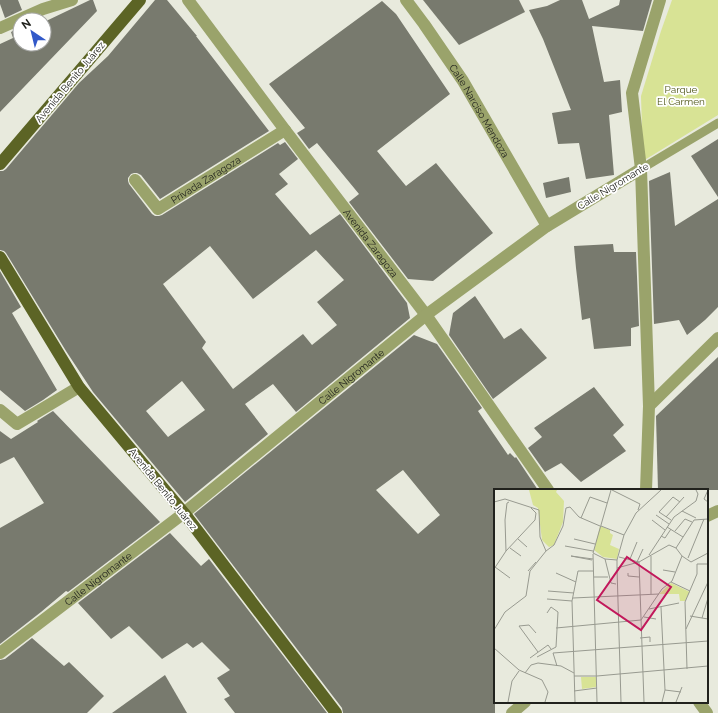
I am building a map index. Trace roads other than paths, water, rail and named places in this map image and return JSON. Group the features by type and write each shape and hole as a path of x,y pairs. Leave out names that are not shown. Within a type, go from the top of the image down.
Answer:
{"main road":[{"name":"Avenida Benito Juárez","path":"0,164 140,0"},
{"name":"Avenida Benito Juárez","path":"0,257 79,387 184,513 336,713"}],"street":[{"path":"0,28 42,5 72,0"},
{"name":"Avenida Zaragoza","path":"188,0 426,316 547,489"},
{"name":"Calle Narciso Mendoza","path":"406,0 463,81 547,226"},
{"path":"646,489 648,406 641,169 632,93 660,0"},
{"name":"Privada Zaragoza","path":"135,180 158,209 285,130"},
{"name":"Calle Nigromante","path":"0,652 184,513 426,316 547,226 641,169"},
{"path":"648,406 718,338"},
{"path":"0,410 17,424 79,387"},
{"path":"708,516 718,511"},
{"path":"512,713 524,703"},
{"path":"700,703 707,713"}],"lane":[{"name":"Calle Nigromante","path":"641,169 718,123"}],"park label":[{"name":"Parque El Carmen","path":"681,94"}]}
